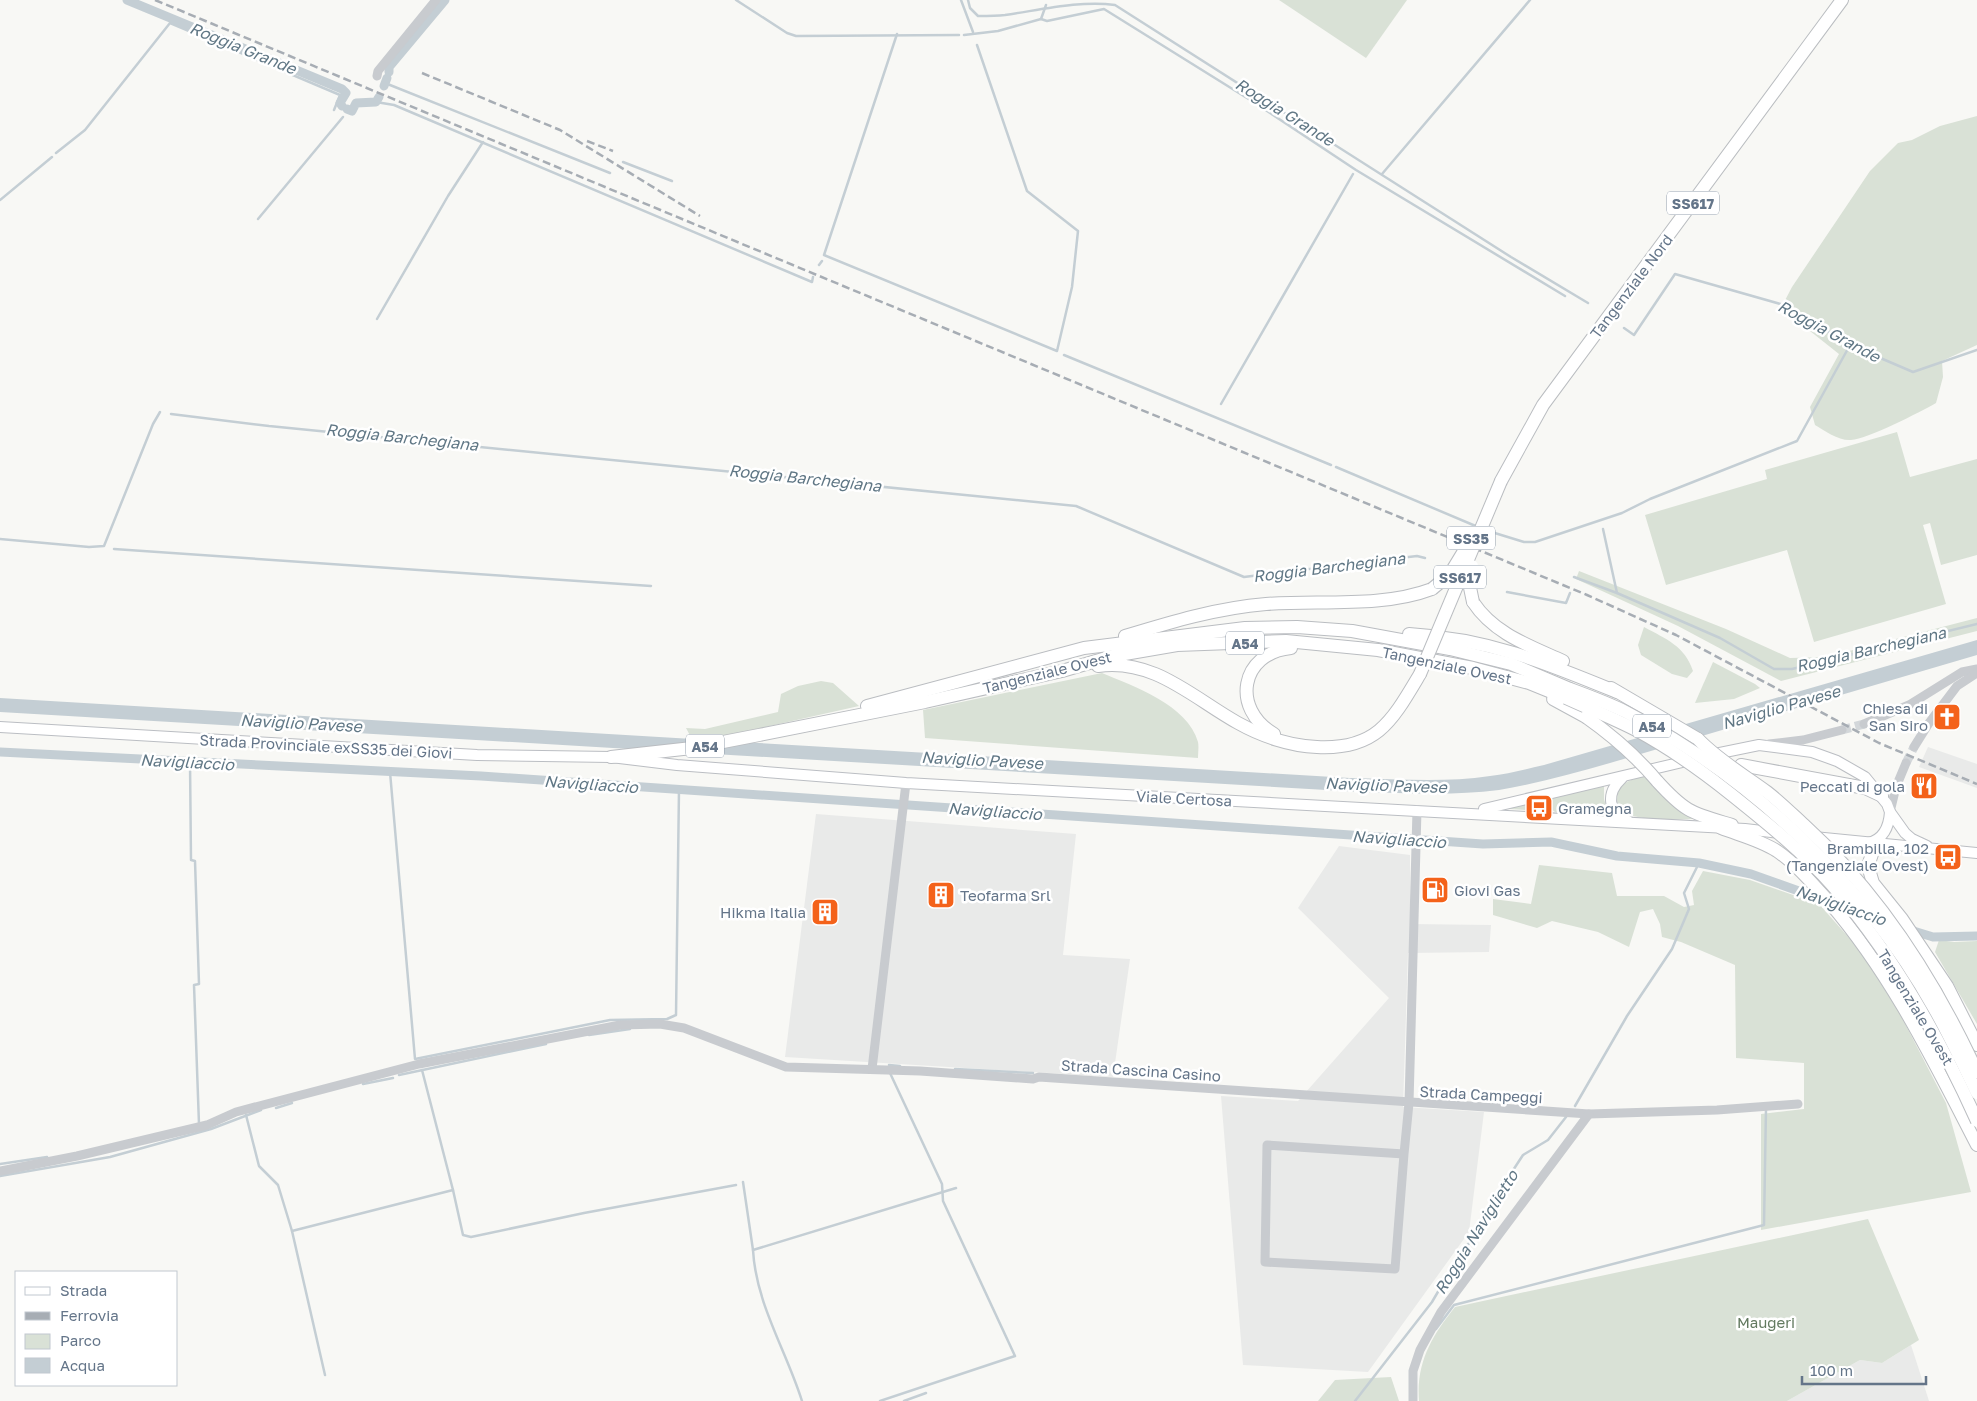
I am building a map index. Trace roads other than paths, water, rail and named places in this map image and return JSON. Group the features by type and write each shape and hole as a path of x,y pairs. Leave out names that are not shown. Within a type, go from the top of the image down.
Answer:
{"highway":[{"name":"Tangenziale Nord","path":"1503,476 1543,405 1842,0"},
{"name":"SS35","path":"1084,648 1173,620 1264,604 1389,599 1415,596 1432,589 1450,574 1503,476"},
{"path":"1503,476 1468,578 1473,602 1482,616 1510,636 1583,670 1741,765 1865,788 1882,796"},
{"name":"SS617","path":"1378,650 1308,646 1288,648 1269,653 1256,664 1247,684 1247,700 1250,709 1258,723 1296,744 1336,748 1362,742 1390,721 1420,674 1503,476"},
{"name":"Tangenziale Ovest","path":"759,735 1084,648 1245,628 1297,627 1352,631 1450,649 1511,664 1637,731 1705,774 1771,826 1832,885 1892,963 1949,1060 1977,1121"},
{"path":"1352,631 1429,636 1481,643 1530,657 1617,692"},
{"name":"Tangenziale Ovest","path":"652,753 692,748 925,702 1062,671 1113,656 1177,645 1286,641 1378,650 1473,668 1568,693 1625,711 1711,764 1786,824 1838,875 1904,961 1934,1008 1977,1093"},
{"path":"1062,671 1112,664 1147,670 1172,681 1254,731 1296,744"},
{"path":"1503,677 1586,717 1614,737 1640,761 1680,805 1694,814 1744,829"},
{"path":"1698,739 1707,748 1768,793 1804,825 1831,850 1878,904 1926,973 1952,1018 1977,1072"},
{"name":"Strada Provinciale exSS35 dei Giovi","path":"611,757 652,753"},
{"path":"1721,828 1777,851 1803,875 1849,926 1900,999 1930,1051 1977,1145"},
{"path":"1872,842 1868,866 1873,883 1902,919 1932,962 1947,986 1977,1045"}],"main road":[{"name":"Strada Provinciale exSS35 dei Giovi","path":"0,726 477,756 611,757"},
{"path":"1461,812 1509,804 1759,745 1812,752 1837,761 1865,777 1882,796 1890,812 1912,839 1940,850"},
{"name":"Viale Certosa","path":"611,757 906,787 1461,812"},
{"path":"1623,778 1612,790 1610,801 1616,814 1631,823"},
{"path":"1461,812 1744,829 1977,853"},
{"path":"1872,842 1890,822 1890,812"}],"street":[{"path":"378,73 436,0"},
{"path":"1864,724 1909,704 1962,672 1977,669"},
{"path":"1914,747 1929,723 1957,686 1977,673"},
{"path":"1759,745 1803,740 1842,730"},
{"path":"1890,812 1896,787 1906,764"},
{"path":"872,1069 906,787"},
{"name":"Strada Campeggi","path":"1417,810 1409,1103 1589,1114 1717,1110 1798,1104"},
{"name":"Strada Cascina Casino","path":"0,1171 77,1156 207,1125 236,1112 418,1064 620,1025 660,1024 684,1028 786,1067 872,1069 1033,1079 1039,1077 1409,1103"},
{"path":"1404,1154 1267,1145 1265,1262 1395,1269 1409,1103"},
{"path":"1413,1401 1414,1371 1420,1350 1437,1319 1589,1114"}],"water":[{"name":"Naviglio Pavese","path":"1977,640 1977,655 1610,763 1513,788 1465,793 1361,792 0,712 0,698 1350,778 1455,779 1497,775 1544,765"}],"waterway":[{"name":"Roggia Grande","path":"127,0 342,89 346,93 340,103 342,106"},
{"name":"Roggia Grande","path":"389,72 389,67 445,0"},
{"path":"736,0 787,33 796,36 959,35"},
{"path":"961,0 973,32"},
{"name":"Roggia Grande","path":"968,0 970,8 978,16 1005,15 1074,5 1115,5 1511,257 1588,303"},
{"path":"1382,174 1530,0"},
{"path":"964,35 998,31 1041,19 1046,5"},
{"path":"1041,19 1047,21 1104,9 1255,103 1356,170 1565,296"},
{"path":"56,153 85,130 170,23 340,95 334,110"},
{"path":"897,34 824,255 1057,351 1072,287 1078,231 1027,191 977,45"},
{"name":"Roggia Grande","path":"384,86 387,78"},
{"path":"385,83 610,173"},
{"name":"Roggia Grande","path":"347,109 352,111 356,103 376,102 379,97"},
{"path":"376,102 394,105 812,282 813,277"},
{"path":"258,219 343,117"},
{"path":"377,319 448,196 483,142"},
{"path":"0,200 52,157"},
{"path":"623,162 672,181"},
{"path":"1221,404 1353,174"},
{"path":"819,265 822,261"},
{"name":"Roggia Grande","path":"1624,328 1634,335 1675,274 1784,305 1850,345 1913,372 1977,350"},
{"path":"1485,530 1524,542 1535,542 1622,513 1650,499 1797,441 1850,345"},
{"path":"1064,355 1331,465"},
{"name":"Roggia Barchegiana","path":"0,539 89,547 104,546 153,424 160,412"},
{"name":"Roggia Barchegiana","path":"171,414 269,426 1076,506 1244,577 1417,556 1425,558"},
{"path":"1336,467 1478,527"},
{"path":"1603,529 1617,593"},
{"path":"114,549 651,586"},
{"name":"Roggia Barchegiana","path":"1574,577 1617,593 1720,638 1774,669 1792,669 1977,624"},
{"name":"Roggia Barchegiana","path":"1507,592 1566,603 1570,593"},
{"name":"Navigliaccio","path":"0,752 481,776 1483,844 1551,842 1617,856 1699,863 1751,874 1852,910"},
{"path":"190,762 191,860 195,861 199,984 194,985 199,1124"},
{"path":"390,772 415,1059 610,1020 667,1019 676,1015 679,789"},
{"name":"Roggia Naviglietto","path":"1575,1106 1627,1016 1672,949 1689,909 1684,893 1699,863"},
{"name":"Navigliaccio","path":"1907,929 1933,937 1977,936"},
{"path":"589,1035 630,1029"},
{"path":"399,1075 546,1044"},
{"path":"889,1065 900,1066"},
{"path":"955,1069 1033,1073"},
{"path":"422,1070 453,1190"},
{"path":"880,1401 1015,1356 943,1201 942,1184 890,1073"},
{"path":"363,1084 393,1078"},
{"path":"276,1108 292,1103"},
{"path":"1436,1329 1454,1305 1764,1225 1766,1108"},
{"path":"0,1176 110,1157 211,1129 261,1110"},
{"path":"246,1115 259,1166 278,1185 292,1231 453,1190 463,1235 471,1237 584,1213 736,1185"},
{"name":"Roggia Naviglietto","path":"1355,1401 1432,1302 1463,1249 1478,1235 1485,1213 1523,1155 1548,1140 1566,1117"},
{"path":"0,1164 47,1157"},
{"path":"743,1182 753,1250 956,1188"},
{"path":"292,1231 325,1375"},
{"path":"753,1250 755,1270 766,1308 802,1401"},
{"path":"904,1401 926,1393"}],"tunnel":[{"path":"1842,730 1864,724"},
{"path":"1906,763 1914,747"}],"railway":[{"path":"155,0 1587,595 1676,635 1879,743 1977,784"},
{"path":"422,73 560,130 700,216"},
{"path":"587,141 613,151"}],"place":[{"name":"Chiesa di San Siro","path":"1947,717"},
{"name":"Peccati di gola","path":"1924,786"},
{"name":"Gramegna","path":"1539,808"},
{"name":"Brambilla, 102 (Tangenziale Ovest)","path":"1948,857"},
{"name":"Giovi Gas","path":"1435,890"},
{"name":"Teofarma Srl","path":"941,895"},
{"name":"Hikma Italia","path":"825,912"}],"park label":[{"name":"Maugeri","path":"1766,1322"}]}
